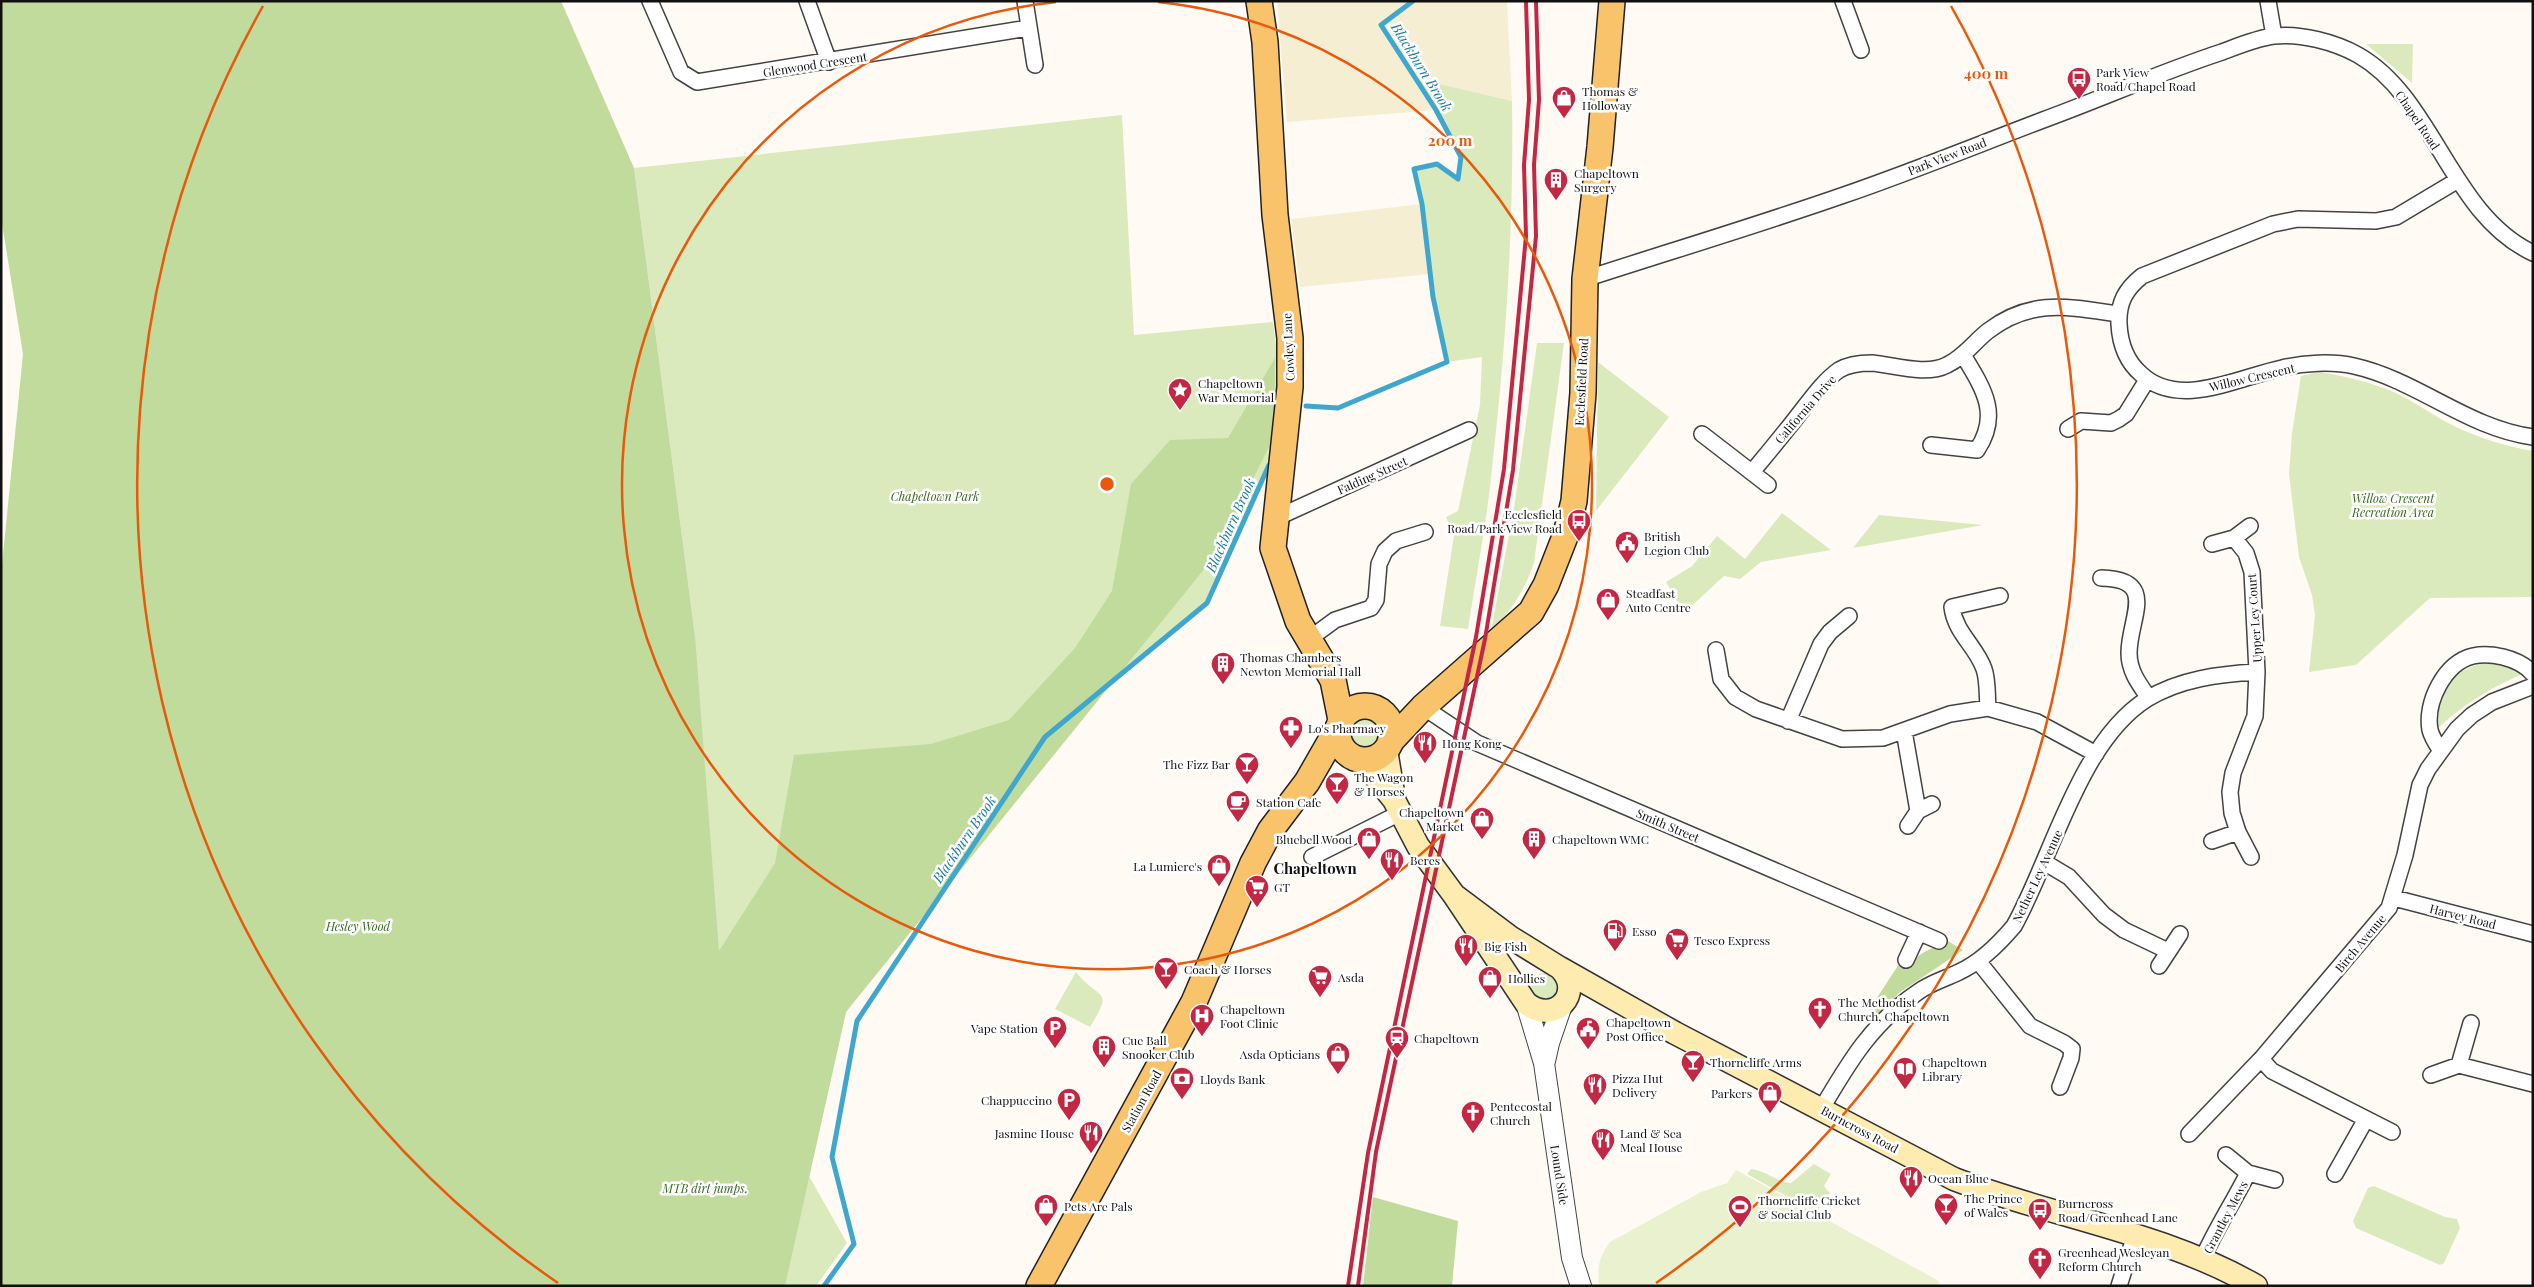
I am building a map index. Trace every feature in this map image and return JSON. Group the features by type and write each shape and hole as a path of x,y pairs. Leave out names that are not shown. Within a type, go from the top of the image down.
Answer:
{"main road":[{"name":"Cowley Lane","path":"1259,1 1265,42 1276,224 1290,338 1290,388 1274,519 1273,548 1289,598 1308,639 1333,680 1340,724"},
{"name":"Ecclesfield Road","path":"1388,746 1423,707 1531,612 1546,585 1566,537 1574,501 1576,454 1583,393 1585,279 1600,147 1612,1"},
{"name":"Cowley Lane","path":"1333,680 1376,709"},
{"path":"1397,806 1358,759 1341,745 1340,724 1354,708 1423,707"},
{"path":"1376,709 1391,725 1388,746 1397,806"},
{"name":"Station Road","path":"1039,1286 1194,1002 1253,863 1270,831 1307,782 1340,724"},
{"path":"1358,759 1375,758 1388,746"},
{"name":"Station Road","path":"1307,782 1330,766 1358,759"},
{"name":"Lound Side","path":"1397,806 1416,842 1524,1000"},
{"name":"Lound Side","path":"1454,895 1510,938 1557,966 1568,979 1565,1001"},
{"name":"Lound Side","path":"1524,1000 1521,980 1530,967 1537,964 1557,966"},
{"name":"Burncross Road","path":"1557,966 1675,1033 1822,1108 1954,1179 1998,1196 2135,1235 2202,1260 2256,1286"},
{"name":"Burncross Road","path":"1565,1001 1576,991 1592,990 1614,999"},
{"path":"1524,1000 1540,1012 1556,1010 1565,1001"}],"street":[{"name":"Glenwood Crescent","path":"650,1 681,72 697,82 829,62 1028,28"},
{"path":"807,1 829,62"},
{"path":"1025,1 1035,65"},
{"path":"1843,1 1860,50"},
{"path":"2268,1 2274,36"},
{"name":"Park View Road","path":"1585,279 1845,195 2202,58 2274,36"},
{"name":"Chapel Road","path":"2274,36 2319,40 2359,55 2388,78 2408,101 2458,180 2498,228 2533,253"},
{"name":"Willow Crescent","path":"2458,180 2396,217 2376,221 2298,219 2273,224 2142,276 2129,286 2122,299 2118,314 2119,336 2124,352 2133,367 2147,380 2168,388 2194,390 2220,386 2284,367 2332,364 2352,365 2373,371 2404,385 2470,419 2533,437"},
{"name":"California Drive","path":"1752,471 1808,402 1840,370 1852,364 1870,363 1935,369 1946,366 1963,355 1986,332 2006,318 2024,310 2068,306 2118,314"},
{"path":"1932,445 1977,450 1989,426 1989,408 1984,390 1963,355"},
{"path":"2068,429 2081,421 2111,423 2119,419 2126,414 2147,380"},
{"name":"Falding Street","path":"1274,519 1469,430"},
{"path":"1702,434 1768,485"},
{"path":"2212,544 2234,538 2250,526"},
{"path":"1308,639 1335,620 1371,608 1376,600 1379,564 1385,552 1396,541 1425,532"},
{"name":"Upper Ley Court","path":"2234,538 2246,553 2252,572 2257,672 2254,716 2232,773 2230,792 2232,813 2238,832 2251,857"},
{"path":"2101,578 2115,578 2128,584 2137,595 2138,610 2132,631 2129,653 2136,680 2149,698"},
{"path":"1988,708 1985,670 1958,627 1952,607 2000,596"},
{"path":"1788,721 1822,644 1830,632 1849,616"},
{"path":"1716,650 1721,679 1730,693 1756,709 1842,739 1883,738 1950,714 1988,708 2037,722 2096,754"},
{"path":"2440,751 2431,733 2429,716 2433,698 2440,682 2455,667 2472,656 2492,654 2512,659 2527,667 2533,674"},
{"name":"Nether Ley Avenue","path":"1822,1108 1867,1036 1894,1010 1919,991 1978,961 1999,944 2014,926 2076,792 2096,754 2122,720 2149,698 2178,685 2200,679 2257,672"},
{"name":"Birch Avenue","path":"2189,1134 2261,1059 2376,926 2394,898 2420,785 2440,751 2472,715 2492,702 2533,686"},
{"name":"Smith Street","path":"1423,707 1477,743 1940,941"},
{"path":"1904,731 1918,811"},
{"path":"1908,826 1918,811 1932,804"},
{"path":"1312,857 1397,806"},
{"path":"2212,841 2238,832"},
{"path":"2044,862 2069,877 2104,915 2124,930 2168,951"},
{"name":"Harvey Road","path":"2394,898 2533,934"},
{"path":"1906,960 1919,932"},
{"path":"2159,966 2180,934"},
{"path":"1978,961 2030,1026 2064,1042 2072,1049 2071,1058 2060,1087"},
{"name":"Lound Side","path":"1524,1000 1544,1063 1572,1258 1581,1286"},
{"name":"Lound Side","path":"1544,1063 1549,1043 1565,1001"},
{"path":"2459,1065 2471,1023"},
{"path":"2261,1059 2272,1071 2392,1132"},
{"path":"2431,1075 2459,1065 2533,1084"},
{"path":"2336,1174 2366,1119"},
{"name":"Grantley Mews","path":"2226,1155 2248,1173 2275,1180"},
{"name":"Grantley Mews","path":"2202,1260 2214,1231 2230,1208 2248,1173"},
{"path":"2119,1286 2135,1235"}],"shaded area":[{"path":"1277,1 1507,1 1512,101 1416,78 1436,110 1287,122"},
{"path":"1422,204 1430,274 1300,287 1291,219"}],"green space":[{"name":"Hesley Wood","path":"1,1 561,1 634,168 695,636 719,951 775,863 794,755 931,744 1009,720 1075,648 1112,591 1131,484 1170,440 1228,438 1275,358 1274,437 1214,557 846,1012 785,1286 1,1286 1,575 23,354 1,217"},
{"path":"2366,44 2413,44 2412,83"},
{"path":"1415,78 1512,101 1512,193 1501,376 1487,508 1468,629 1440,626 1454,535 1446,517 1458,511 1480,405 1482,357 1447,362 1433,297 1422,204 1414,169 1437,164 1458,179 1461,158"},
{"name":"Chapeltown Park","path":"1122,115 1134,335 1273,322 1281,384 1274,419 1269,465 1207,603 1045,737 846,1012 809,1176 847,1243 816,1286 561,1286 695,636 634,168"},
{"path":"1537,343 1564,343 1534,563 1517,600 1491,631 1515,502"},
{"path":"1598,362 1669,417 1596,511"},
{"name":"Willow Crescent Recreation Area","path":"2319,372 2358,380 2387,389 2465,431 2504,445 2533,451 2533,597 2430,598 2356,665 2309,672 2315,615 2312,595 2299,557 2289,474 2292,433 2301,376"},
{"path":"1782,513 1831,550 1761,562 1740,579 1724,576 1684,613 1666,582 1692,566 1717,536 1745,559"},
{"path":"1879,515 1983,525 1853,548"},
{"path":"2482,663 2499,664 2525,673 2478,697 2437,729 2439,705 2446,687 2460,673"},
{"path":"1365,716 1377,721 1382,733 1377,745 1365,750 1353,745 1348,733 1353,721"},
{"path":"1946,940 1963,950 1899,993 1876,1017 1869,1010 1899,964 1909,968 1917,957"},
{"path":"1076,972 1101,995 1103,1000 1102,1006 1090,1027 1055,1009"},
{"path":"1544,973 1554,977 1558,987 1554,997 1544,1001 1534,997 1530,987 1534,977"},
{"path":"1814,1164 1831,1174 1824,1186 1830,1193 1826,1200 1822,1200 1817,1213 1747,1174 1751,1169 1757,1170 1791,1183"},
{"name":"Thorncliffe Cricket & Social Club","path":"1736,1170 1939,1281 1938,1286 1599,1286 1598,1273 1600,1262 1603,1252 1610,1242 1701,1192 1727,1183"},
{"path":"2374,1186 2445,1217 2457,1219 2460,1228 2444,1263 2440,1265 2356,1228 2353,1221 2368,1188"},
{"path":"1373,1197 1458,1221 1452,1286 1363,1286"}],"waterway":[{"name":"Blackburn Brook","path":"1306,406 1338,408 1447,362 1433,297 1422,204 1414,169 1437,164 1458,179 1461,157 1436,110 1381,25 1413,1"},
{"name":"Blackburn Brook","path":"824,1286 854,1244 832,1157 857,1021 1045,737 1207,603 1269,465"}],"railway":[{"path":"1348,1286 1368,1153 1476,637 1504,469 1526,236 1524,165 1529,100 1526,1"},
{"path":"1358,1286 1376,1152 1485,639 1513,470 1536,236 1534,165 1539,100 1536,1"}],"place":[{"name":"Park View Road/Chapel Road","path":"2079,100"},
{"name":"Thomas & Holloway","path":"1564,119"},
{"name":"Chapeltown Surgery","path":"1556,201"},
{"name":"Chapeltown War Memorial","path":"1180,411"},
{"name":"Ecclesfield Road/Park View Road","path":"1579,542"},
{"name":"British Legion Club","path":"1627,564"},
{"name":"Steadfast Auto Centre","path":"1608,621"},
{"name":"Thomas Chambers Newton Memorial Hall","path":"1223,685"},
{"name":"Lo's Pharmacy","path":"1291,749"},
{"name":"Hong Kong","path":"1425,764"},
{"name":"The Fizz Bar","path":"1247,785"},
{"name":"The Wagon & Horses","path":"1337,805"},
{"name":"Station Cafe","path":"1238,823"},
{"name":"Chapeltown Market","path":"1482,840"},
{"name":"Bluebell Wood","path":"1369,860"},
{"name":"Chapeltown WMC","path":"1534,860"},
{"name":"Beres","path":"1392,881"},
{"name":"La Lumiere's","path":"1219,887"},
{"name":"GT","path":"1257,908"},
{"name":"Esso","path":"1615,952"},
{"name":"Tesco Express","path":"1677,961"},
{"name":"Big Fish","path":"1466,967"},
{"name":"Coach & Horses","path":"1166,990"},
{"name":"Asda","path":"1320,998"},
{"name":"Hollies","path":"1490,999"},
{"name":"The Methodist Church, Chapeltown","path":"1820,1030"},
{"name":"Chapeltown Foot Clinic","path":"1202,1037"},
{"name":"Vape Station","path":"1055,1049"},
{"name":"Chapeltown Post Office","path":"1588,1050"},
{"name":"Chapeltown","path":"1397,1059"},
{"name":"Cue Ball Snooker Club","path":"1104,1068"},
{"name":"Asda Opticians","path":"1338,1075"},
{"name":"Thorncliffe Arms","path":"1693,1083"},
{"name":"Chapeltown Library","path":"1905,1090"},
{"name":"Lloyds Bank","path":"1182,1100"},
{"name":"Pizza Hut Delivery","path":"1595,1106"},
{"name":"Parkers","path":"1770,1114"},
{"name":"Chappuccino","path":"1069,1121"},
{"name":"Pentecostal Church","path":"1473,1134"},
{"name":"Jasmine House","path":"1091,1154"},
{"name":"Land & Sea Meal House","path":"1603,1161"},
{"name":"Ocean Blue","path":"1911,1199"},
{"name":"The Prince of Wales","path":"1946,1226"},
{"name":"Pets Are Pals","path":"1046,1227"},
{"name":"Thorncliffe Cricket & Social Club","path":"1740,1228"},
{"name":"Burncross Road/Greenhead Lane","path":"2040,1231"},
{"name":"Greenhead Wesleyan Reform Church","path":"2040,1280"}],"district":[{"name":"Chapeltown","path":"1315,868"}],"park label":[{"name":"MTB dirt jumps.","path":"705,1188"}]}
